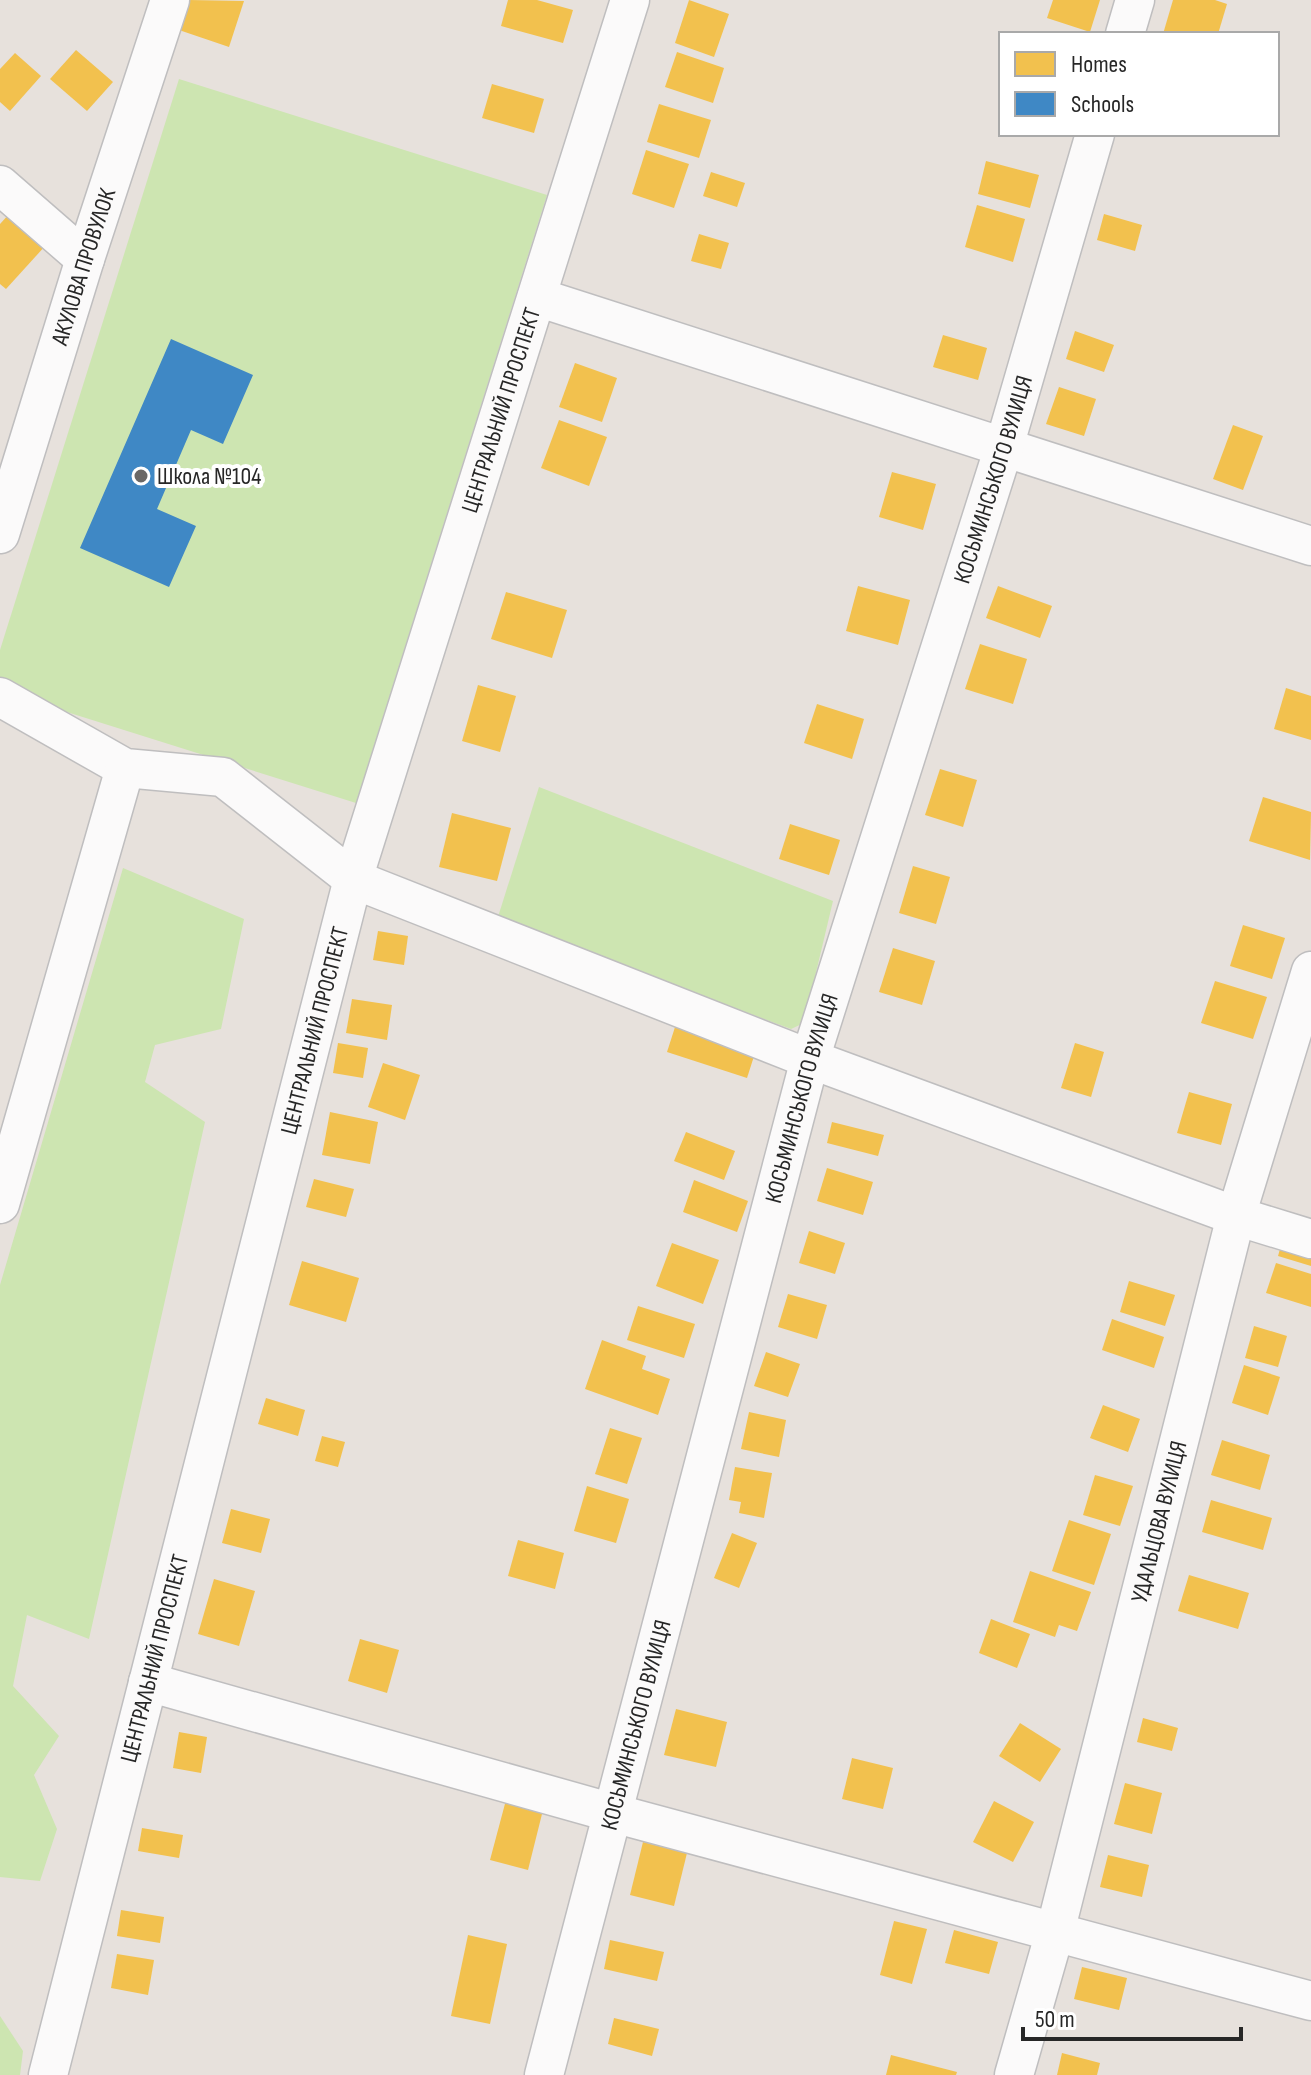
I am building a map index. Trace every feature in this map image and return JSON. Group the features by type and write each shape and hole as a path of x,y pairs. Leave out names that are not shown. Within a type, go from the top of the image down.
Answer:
{"street":[{"name":"АКУЛОВА ПРОВУЛОК","path":"0,534 85,259 170,0"},
{"name":"ЦЕНТРАЛЬНИЙ ПРОСПЕКТ","path":"48,2075 353,879 630,0"},
{"path":"1126,32 1135,0"},
{"name":"КОСЬМИНСЬКОГО ВУЛИЦЯ","path":"544,2075 810,1059 1004,447 1094,136"},
{"path":"0,185 85,259"},
{"path":"537,297 1311,546"},
{"path":"0,697 125,768 223,777 353,879 810,1059 1236,1216 1311,1239"},
{"path":"0,1204 125,768"},
{"name":"УДАЛЬЦОВА ВУЛИЦЯ","path":"1014,2075 1055,1932 1236,1216 1311,971"},
{"path":"148,1682 613,1813 1311,2001"}],"green space":[{"path":"179,79 547,195 356,803 0,691 0,650"},
{"path":"539,787 833,901 804,1023 791,1029 497,920"},
{"path":"123,868 244,919 221,1029 155,1045 145,1082 205,1122 89,1639 27,1615 13,1686 59,1736 34,1775 57,1829 40,1881 0,1877 0,1285"},
{"path":"0,2016 23,2051 20,2075 0,2075"}],"building: Homes":[{"path":"189,0 244,1 229,47 179,30"},
{"path":"508,0 537,0 573,10 563,43 501,26"},
{"path":"689,0 729,14 714,57 675,43"},
{"path":"1053,0 1100,0 1090,32 1047,18"},
{"path":"1173,0 1215,0 1227,4 1219,32 1164,32"},
{"path":"76,50 113,82 87,111 50,79"},
{"path":"677,52 724,68 713,103 665,87"},
{"path":"15,53 41,76 10,111 0,102 0,69"},
{"path":"492,84 544,99 534,133 482,118"},
{"path":"659,104 711,120 699,158 647,142"},
{"path":"646,150 689,164 674,208 632,194"},
{"path":"986,161 1039,175 1030,208 978,194"},
{"path":"711,172 745,183 737,207 703,196"},
{"path":"977,205 1025,219 1013,262 965,247"},
{"path":"10,213 46,245 6,289 0,284 0,224"},
{"path":"1104,214 1142,225 1135,251 1097,240"},
{"path":"699,234 729,243 721,269 691,261"},
{"path":"1075,331 1114,345 1104,372 1066,359"},
{"path":"943,335 987,348 978,380 933,367"},
{"path":"575,363 617,378 602,422 559,407"},
{"path":"1059,387 1096,399 1084,436 1046,424"},
{"path":"559,420 607,437 589,486 541,468"},
{"path":"1233,425 1263,436 1243,490 1213,479"},
{"path":"892,472 936,484 923,530 879,517"},
{"path":"858,586 910,600 898,645 846,631"},
{"path":"998,586 1052,606 1040,638 986,618"},
{"path":"506,592 567,610 552,658 491,639"},
{"path":"980,644 1027,659 1013,704 965,689"},
{"path":"478,685 516,696 500,752 462,741"},
{"path":"1286,688 1311,696 1311,740 1274,729"},
{"path":"817,704 864,719 852,759 804,743"},
{"path":"940,769 977,780 963,827 925,815"},
{"path":"1263,797 1311,812 1310,860 1249,841"},
{"path":"452,813 511,828 497,881 439,867"},
{"path":"790,824 840,840 829,875 779,859"},
{"path":"913,866 950,877 936,924 899,913"},
{"path":"1243,925 1285,938 1272,979 1230,966"},
{"path":"378,931 408,936 404,965 373,960"},
{"path":"893,948 935,961 922,1005 879,992"},
{"path":"1215,981 1267,997 1253,1039 1201,1023"},
{"path":"352,999 392,1005 387,1040 346,1033"},
{"path":"676,1024 756,1050 747,1078 667,1052"},
{"path":"338,1043 368,1048 363,1078 333,1073"},
{"path":"1075,1043 1104,1052 1091,1097 1061,1088"},
{"path":"383,1063 420,1075 405,1120 368,1107"},
{"path":"1189,1092 1232,1104 1221,1145 1177,1133"},
{"path":"330,1112 378,1122 370,1164 322,1155"},
{"path":"832,1122 884,1135 878,1156 827,1143"},
{"path":"686,1132 735,1151 724,1180 674,1161"},
{"path":"827,1168 873,1182 863,1215 817,1201"},
{"path":"314,1179 354,1189 346,1217 306,1207"},
{"path":"694,1180 748,1201 737,1232 683,1212"},
{"path":"809,1231 845,1243 835,1274 799,1263"},
{"path":"1284,1235 1311,1244 1311,1266 1278,1256"},
{"path":"672,1243 719,1260 703,1304 656,1286"},
{"path":"302,1261 359,1278 346,1322 289,1305"},
{"path":"1276,1263 1311,1274 1311,1307 1266,1293"},
{"path":"1129,1281 1175,1295 1165,1326 1120,1312"},
{"path":"788,1294 827,1305 817,1339 778,1327"},
{"path":"638,1306 695,1324 684,1358 627,1340"},
{"path":"1112,1319 1164,1337 1154,1368 1102,1350"},
{"path":"1254,1326 1287,1336 1278,1367 1245,1358"},
{"path":"602,1340 646,1356 642,1369 670,1379 658,1415 585,1389"},
{"path":"766,1352 800,1364 788,1397 754,1386"},
{"path":"1244,1365 1280,1377 1268,1415 1232,1403"},
{"path":"266,1398 305,1410 298,1436 258,1424"},
{"path":"1103,1405 1140,1419 1128,1452 1090,1438"},
{"path":"749,1412 786,1420 779,1457 741,1449"},
{"path":"610,1428 642,1438 627,1484 595,1474"},
{"path":"322,1436 345,1442 338,1467 315,1461"},
{"path":"1222,1440 1270,1455 1260,1490 1211,1475"},
{"path":"735,1467 772,1473 764,1518 739,1513 741,1502 729,1500"},
{"path":"1095,1475 1133,1486 1120,1526 1083,1515"},
{"path":"587,1486 629,1499 616,1543 574,1531"},
{"path":"1211,1500 1272,1518 1263,1550 1202,1532"},
{"path":"231,1509 270,1519 261,1553 222,1543"},
{"path":"1069,1520 1111,1534 1094,1585 1052,1571"},
{"path":"732,1533 757,1543 739,1588 714,1578"},
{"path":"518,1540 564,1553 555,1589 508,1576"},
{"path":"1030,1571 1091,1592 1077,1631 1059,1625 1055,1637 1013,1622"},
{"path":"1189,1575 1249,1593 1238,1629 1178,1611"},
{"path":"214,1579 255,1591 239,1646 198,1634"},
{"path":"991,1619 1030,1634 1017,1668 979,1653"},
{"path":"360,1639 399,1650 387,1693 348,1681"},
{"path":"676,1709 727,1722 716,1767 664,1755"},
{"path":"1143,1718 1178,1728 1172,1751 1137,1742"},
{"path":"1020,1723 1061,1749 1040,1782 999,1756"},
{"path":"179,1732 207,1737 201,1773 173,1768"},
{"path":"852,1758 893,1768 883,1809 842,1799"},
{"path":"1125,1783 1162,1793 1152,1834 1114,1824"},
{"path":"506,1800 543,1810 528,1870 490,1860"},
{"path":"994,1801 1034,1822 1013,1862 973,1842"},
{"path":"142,1828 183,1835 179,1858 138,1851"},
{"path":"643,1842 687,1853 674,1906 630,1895"},
{"path":"1108,1855 1149,1865 1142,1897 1100,1887"},
{"path":"121,1910 164,1917 160,1943 117,1936"},
{"path":"894,1921 927,1929 912,1984 880,1975"},
{"path":"954,1930 998,1942 989,1974 945,1963"},
{"path":"468,1935 507,1944 490,2024 451,2016"},
{"path":"610,1940 664,1952 657,1981 604,1969"},
{"path":"117,1954 154,1960 148,1995 111,1988"},
{"path":"1082,1967 1127,1978 1119,2010 1074,1999"},
{"path":"614,2018 659,2029 652,2056 608,2044"},
{"path":"1062,2053 1100,2063 1097,2075 1057,2075"},
{"path":"891,2055 957,2072 956,2075 886,2075"}],"building: Schools":[{"name":"Школа №104","path":"171,339 253,375 223,444 191,430 157,509 196,526 169,587 80,548"}],"place":[{"name":"Школа №104","path":"141,476"}]}
